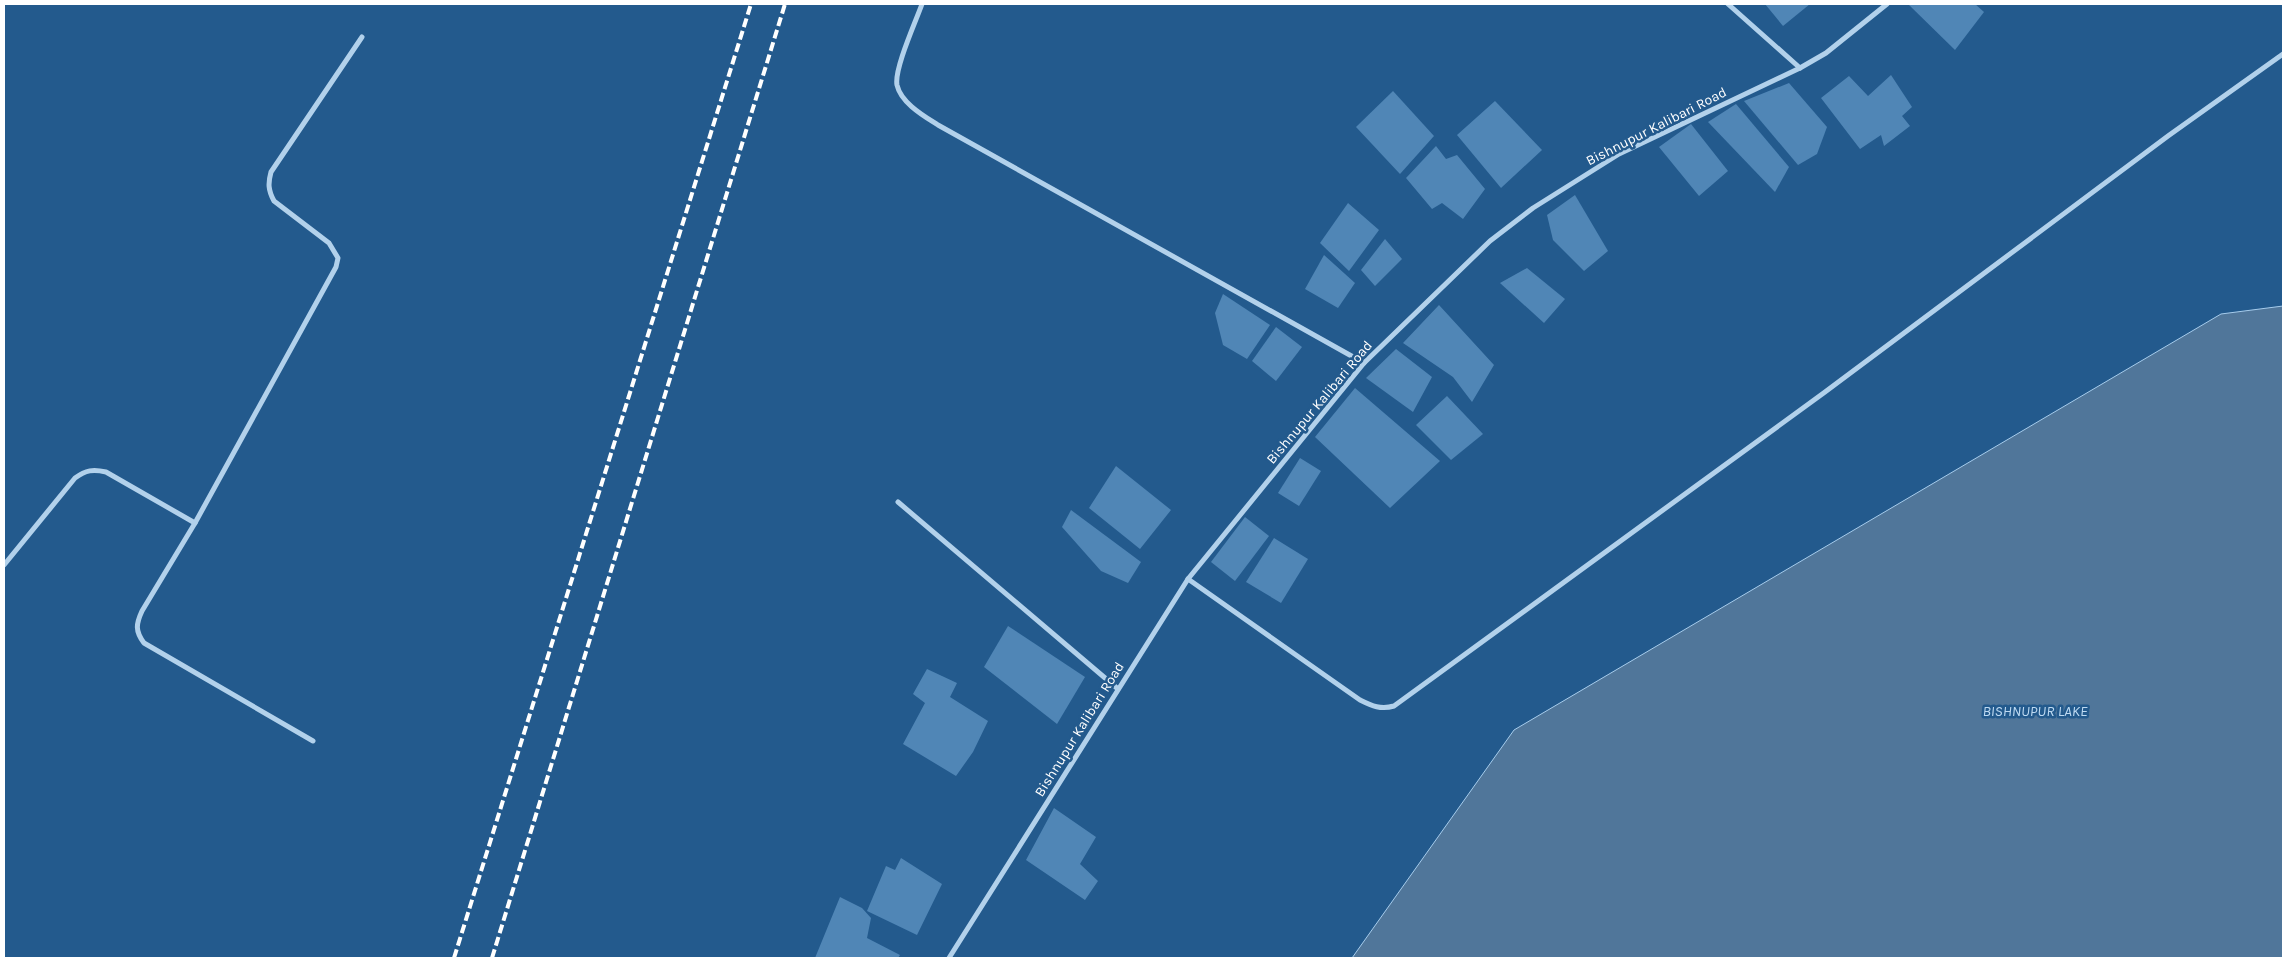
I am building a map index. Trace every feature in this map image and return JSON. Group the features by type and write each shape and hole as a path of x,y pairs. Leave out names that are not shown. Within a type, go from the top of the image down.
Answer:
{"street":[{"path":"922,4 898,70 897,85 903,96 919,113 1364,362"},
{"path":"1728,4 1800,68"},
{"name":"Bishnupur Kalibari Road","path":"949,958 1188,579 1364,362 1490,241 1533,208 1619,154 1800,68 1832,48 1887,4"},
{"path":"313,741 144,643 137,634 137,623 142,611 195,523 336,267 338,258 330,243 274,200 270,193 268,181 271,172 362,37"},
{"path":"1188,579 1360,700 1373,707 1386,709 1394,706 1810,404 2160,142 2283,54"},
{"path":"4,565 75,478 84,471 106,472 195,523"},
{"path":"898,502 1118,689"}],"water":[{"name":"BISHNUPUR LAKE","path":"2283,306 2283,958 1352,958 1514,730 2221,314"}],"building":[{"path":"1765,4 1810,4 1783,26"},
{"path":"1908,4 1975,4 1984,12 1955,50"},
{"path":"1891,75 1912,107 1902,116 1910,126 1884,146 1881,135 1860,149 1821,98 1849,76 1868,96"},
{"path":"1789,83 1827,127 1817,154 1798,165 1744,101"},
{"path":"1393,91 1434,136 1400,174 1356,127"},
{"path":"1495,101 1542,150 1501,188 1457,135"},
{"path":"1736,104 1789,167 1775,192 1708,122"},
{"path":"1691,124 1728,171 1699,196 1659,147"},
{"path":"1436,146 1446,159 1457,155 1485,189 1463,219 1442,203 1432,209 1406,178"},
{"path":"1575,195 1608,251 1584,271 1553,240 1547,215"},
{"path":"1348,203 1379,230 1349,271 1320,243"},
{"path":"1385,239 1402,259 1375,286 1361,270"},
{"path":"1324,255 1355,283 1338,308 1305,289"},
{"path":"1527,268 1565,299 1544,323 1500,283"},
{"path":"1223,294 1270,325 1247,359 1223,345 1215,313"},
{"path":"1439,305 1494,365 1472,402 1453,377 1403,343"},
{"path":"1276,327 1302,347 1276,381 1252,361"},
{"path":"1396,349 1432,377 1413,412 1366,378"},
{"path":"1355,388 1440,461 1390,508 1315,437"},
{"path":"1447,396 1483,434 1451,460 1416,425"},
{"path":"1300,458 1321,471 1299,506 1278,493"},
{"path":"1116,466 1171,510 1140,549 1089,508"},
{"path":"1071,510 1141,562 1128,583 1101,571 1062,527"},
{"path":"1245,517 1269,536 1235,581 1211,562"},
{"path":"1274,538 1308,559 1281,603 1246,582"},
{"path":"1008,626 1085,677 1057,724 984,667"},
{"path":"927,669 957,683 950,697 988,721 973,752 956,776 903,744 925,703 913,694"},
{"path":"1054,808 1096,837 1080,864 1098,881 1085,900 1026,860"},
{"path":"901,858 942,884 917,935 867,911 886,866 895,870"},
{"path":"840,897 862,908 871,918 867,938 900,955 898,958 815,958"}],"railway":[{"path":"454,958 751,4"},
{"path":"492,958 785,4"}]}
